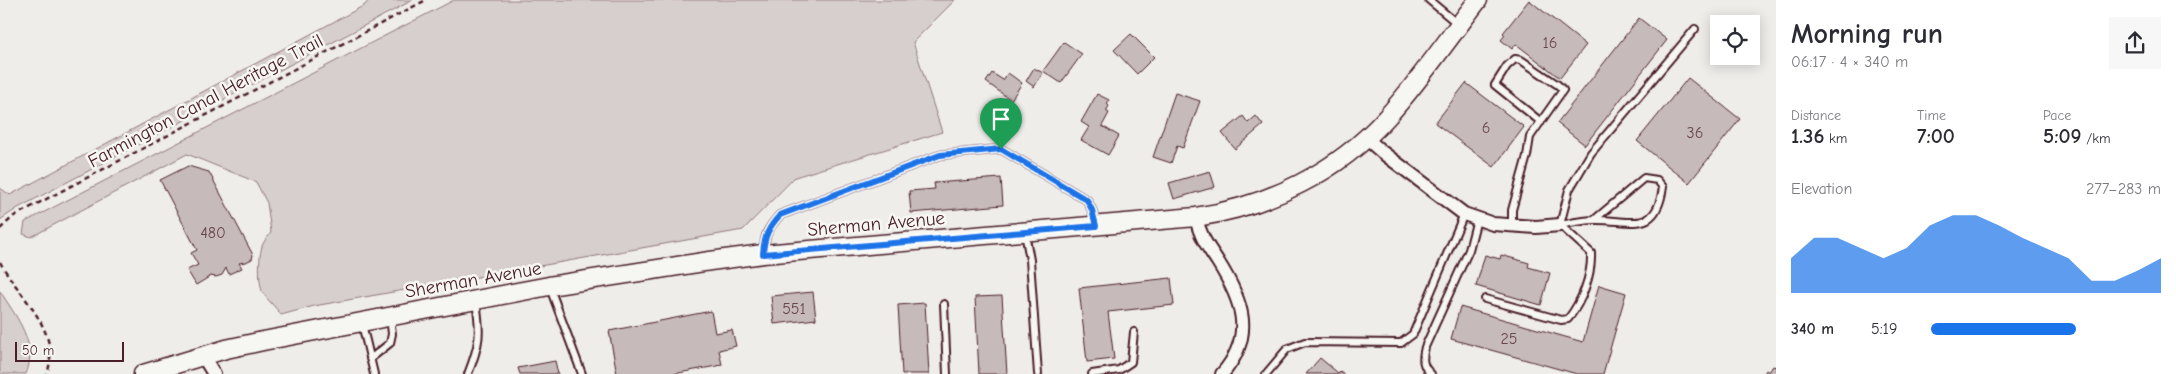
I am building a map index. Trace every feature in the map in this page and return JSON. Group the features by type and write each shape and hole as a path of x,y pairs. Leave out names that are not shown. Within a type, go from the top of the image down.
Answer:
{"main road":[{"name":"Sherman Avenue","path":"143,374 263,340 549,286 650,269 763,254 1196,217 1245,207 1298,185 1321,173 1366,138 1387,117 1478,0"}],"street":[{"path":"1366,138 1464,214 1493,224 1536,227 1560,225"},
{"path":"1196,217 1202,239 1232,286 1240,306 1242,318 1243,331 1239,347 1222,374"},
{"path":"204,356 214,374"}],"lane":[{"path":"1429,0 1459,25"},
{"path":"1560,225 1569,190 1591,153 1695,29"},
{"path":"1512,225 1512,210 1525,164 1530,137 1541,122 1563,90 1521,60 1516,60 1507,66 1495,85 1541,122"},
{"path":"763,254 764,238 768,228 780,215 940,155 1001,149 1087,200 1096,226"},
{"path":"1560,225 1594,220 1641,222 1654,215 1661,203 1663,187 1656,180 1644,178 1594,220"},
{"path":"1266,374 1288,349 1305,342 1401,343 1413,334 1464,214"},
{"path":"1421,374 1423,366 1422,357 1425,347 1469,250 1477,219"},
{"path":"1486,299 1562,320 1568,319 1578,303 1586,284 1592,263 1592,253 1560,225"},
{"path":"1025,232 1030,260 1038,374"},
{"path":"549,286 582,374"},
{"path":"468,374 477,351 480,329 476,300"},
{"path":"944,304 947,374"},
{"path":"370,359 390,343 392,334 390,316"},
{"path":"361,321 374,374"},
{"path":"1092,374 1118,370 1131,362 1134,332"},
{"path":"1423,366 1431,374"}],"path":[{"name":"Farmington Canal Heritage Trail","path":"0,229 14,216 426,0"},
{"path":"0,262 36,314 44,330 51,353 47,374"}],"shaded area":[{"path":"369,0 413,0 18,208 0,220 0,188 10,195 365,5"},
{"path":"454,0 955,0 913,42 942,132 795,177 743,230 314,306 281,315 261,289 259,268 262,246 271,232 267,203 256,182 187,154 31,237 23,234 25,222"},
{"path":"0,291 24,330 30,352 26,374 0,374"}],"building":[{"path":"1529,0 1586,45 1560,78 1516,44 1512,49 1501,40 1505,35 1503,33"},
{"path":"1639,18 1667,40 1585,145 1557,123"},
{"path":"1131,34 1154,57 1137,74 1114,50"},
{"path":"1064,42 1082,54 1061,83 1043,71"},
{"path":"1034,68 1043,73 1034,87 1026,81"},
{"path":"992,73 1003,80 1008,73 1022,83 1011,100 986,82"},
{"path":"1688,78 1740,119 1689,183 1637,141"},
{"path":"1466,83 1524,127 1494,167 1435,123"},
{"path":"1175,93 1200,101 1183,148 1177,146 1171,163 1153,157"},
{"path":"1097,94 1109,100 1107,104 1109,106 1106,111 1109,113 1102,126 1119,136 1108,155 1081,140 1089,127 1081,122"},
{"path":"1243,116 1248,123 1256,116 1263,125 1235,149 1222,133"},
{"path":"188,166 209,172 253,255 252,259 239,263 242,268 229,274 226,268 222,275 211,276 196,285 187,270 198,265 191,253 197,250 160,180"},
{"path":"1210,171 1215,187 1174,199 1169,183"},
{"path":"1001,178 1003,205 911,213 909,191 935,189 934,183"},
{"path":"1485,255 1500,259 1501,255 1529,263 1528,267 1550,273 1541,305 1476,286"},
{"path":"1171,278 1174,305 1108,312 1114,359 1087,362 1079,288"},
{"path":"1599,285 1626,293 1603,374 1577,374 1451,339 1460,307 1583,342"},
{"path":"813,292 816,319 774,324 771,296"},
{"path":"1002,296 1007,374 979,374 975,297"},
{"path":"925,303 929,374 902,374 898,305"},
{"path":"711,311 715,333 732,330 736,346 719,350 722,365 673,374 617,374 609,331"},
{"path":"1320,358 1338,373 1340,371 1344,374 1306,374"},
{"path":"555,361 558,374 520,374 518,368"},
{"path":"1773,366 1776,367 1776,374 1764,374 1766,370 1769,372"}],"route":[{"path":"1001,149 1087,200 1096,226 763,254 764,238 768,228 780,215 940,155 1001,149"}]}
